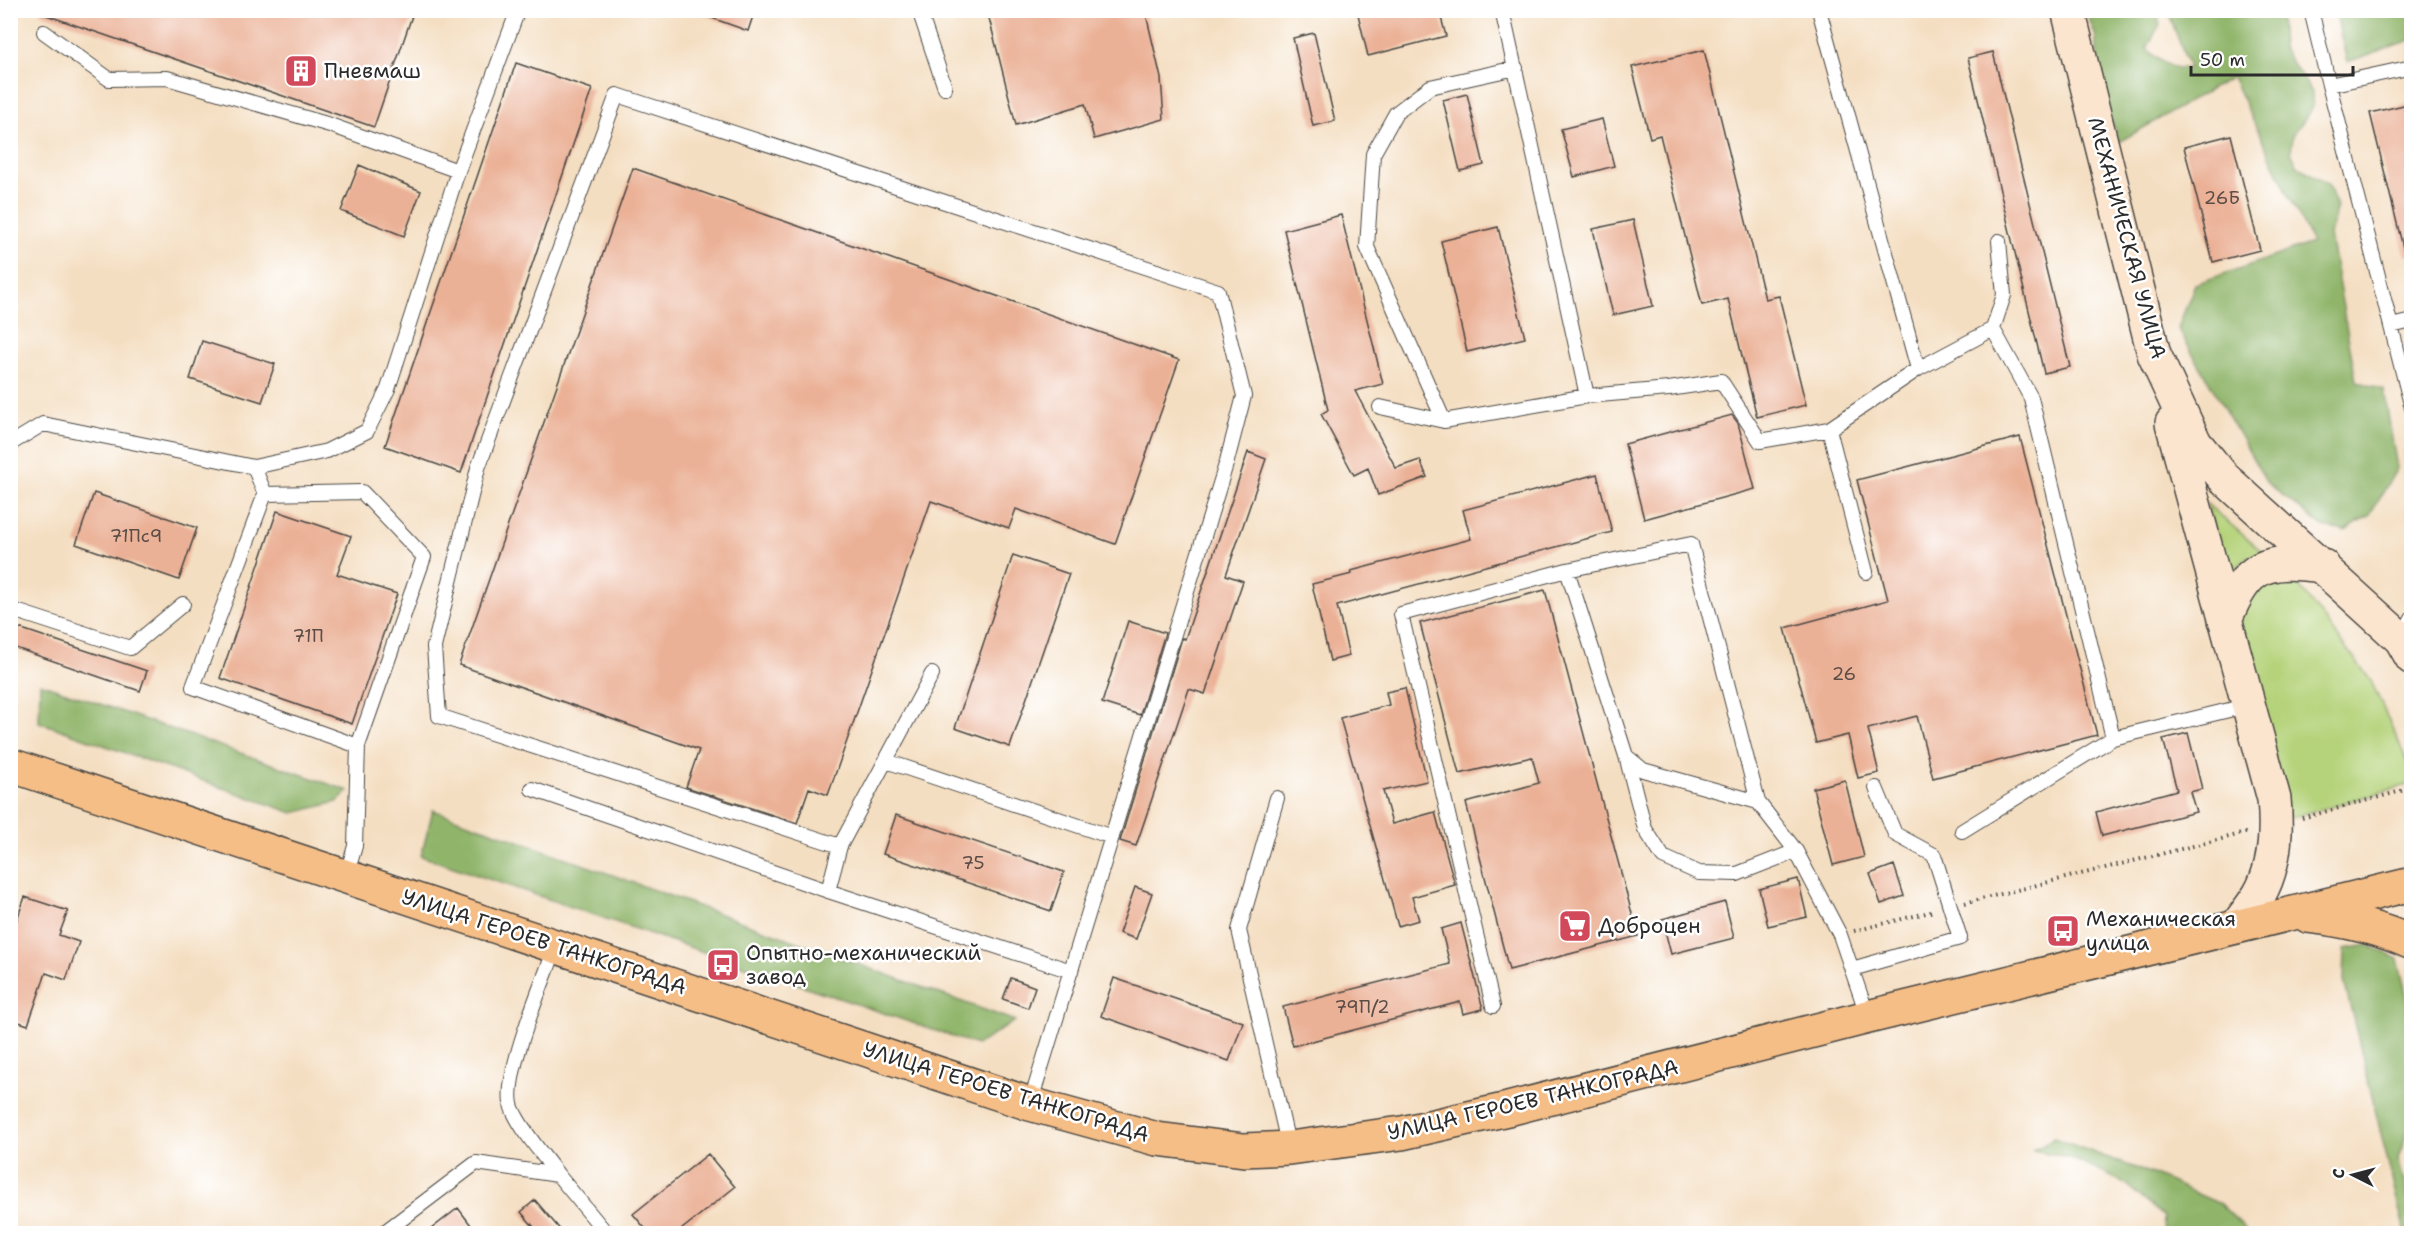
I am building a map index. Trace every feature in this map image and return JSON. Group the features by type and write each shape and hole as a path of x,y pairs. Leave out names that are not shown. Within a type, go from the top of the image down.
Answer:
{"main road":[{"name":"УЛИЦА ГЕРОЕВ ТАНКОГРАДА","path":"10,765 1030,1104 1157,1140 1244,1150 1289,1148 1402,1133 1508,1110 1868,1017 2412,884"},
{"path":"2288,913 2348,920 2386,931 2412,942"}],"street":[{"name":"МЕХАНИЧЕСКАЯ УЛИЦА","path":"2068,10 2154,354 2195,443 2224,477 2408,638"},
{"path":"2154,354 2274,799 2277,825 2271,859 2259,894 2237,926"},
{"path":"2225,620 2236,593 2255,572 2276,563 2295,562 2323,566"}],"lane":[{"path":"10,444 43,424 254,467 327,451 367,431 388,389 458,171 518,10"},
{"path":"919,10 945,88"},
{"path":"1502,10 1587,396"},
{"path":"1819,10 1918,369"},
{"path":"2311,10 2412,408"},
{"path":"44,32 110,79 167,78 330,125 458,171"},
{"path":"2329,85 2412,67"},
{"path":"1444,421 1367,247 1373,154 1396,113 1430,87 1515,68"},
{"path":"840,846 439,716 434,647 478,468 617,95 1218,291 1244,396 1227,460 1030,1104"},
{"path":"1380,407 1444,421 1587,396 1669,389 1722,381 1760,441 1829,429 1918,369 1993,330 2004,295 1999,241"},
{"path":"2391,326 2412,321"},
{"path":"1993,330 2031,398 2113,738"},
{"path":"1829,429 1866,572"},
{"path":"254,467 265,494 193,687 358,746"},
{"path":"265,494 362,492 424,557 358,746 355,846 346,877"},
{"path":"1493,1006 1401,614 1567,570 1691,544 1758,802 1796,850 1840,935 1868,1017"},
{"path":"1567,570 1626,756 1645,829 1664,857 1699,873 1737,874 1796,850"},
{"path":"10,609 130,648 183,604"},
{"path":"828,891 840,846 932,674"},
{"path":"1962,831 2113,738 2250,705"},
{"path":"1626,756 1643,770 1758,802"},
{"path":"886,761 1112,837"},
{"path":"1852,969 1960,938 1934,855 1895,834 1876,788"},
{"path":"532,789 828,891 1071,971"},
{"path":"1277,798 1239,930 1289,1148"},
{"path":"556,946 513,1066 510,1093 512,1109 558,1175 607,1233"},
{"path":"382,1233 476,1163 558,1175"}],"path":[{"path":"1840,935 2277,825 2412,788"}],"green space":[{"path":"2086,11 2156,11 2160,24 2147,48 2165,64 2177,68 2189,68 2168,11 2280,11 2282,48 2312,92 2313,107 2293,135 2291,152 2297,165 2328,185 2337,206 2330,235 2356,381 2384,390 2397,468 2370,515 2345,531 2323,527 2267,483 2178,328 2195,284 2312,243 2232,77 2119,142 2103,99 2095,34"},
{"path":"2335,11 2411,11 2411,40 2347,62"},
{"path":"2207,504 2265,554 2247,557 2227,579"},
{"path":"2268,582 2299,586 2371,681 2411,770 2411,784 2289,818 2239,634 2244,605"},
{"path":"40,683 349,791 337,802 293,813 39,722"},
{"path":"433,810 1015,1021 977,1045 421,856"},
{"path":"2368,945 2398,959 2412,1019 2411,1121 2398,1158 2411,1209 2411,1233 2405,1233 2344,981 2345,949"},
{"path":"2054,1138 2152,1174 2220,1204 2250,1233 2163,1233 2164,1217 2123,1182 2068,1157 2032,1150"}],"building":[{"name":"Пневмаш","path":"41,10 414,10 374,127 40,13"},
{"path":"699,10 755,10 748,31 698,13"},
{"path":"987,10 1145,10 1161,78 1164,119 1094,139 1085,104 1016,125"},
{"path":"1357,10 1439,10 1446,36 1368,56"},
{"path":"1314,33 1335,121 1313,126 1293,38"},
{"path":"1704,50 1765,299 1779,296 1806,405 1757,417 1728,299 1702,305 1660,135 1650,138 1632,67"},
{"path":"1993,52 2070,367 2044,373 1968,58"},
{"path":"516,63 592,89 461,473 385,446"},
{"path":"1467,94 1484,165 1460,171 1443,100"},
{"path":"2412,103 2412,255 2405,256 2370,113"},
{"path":"1602,119 1614,166 1574,177 1561,129"},
{"path":"2231,135 2260,250 2213,262 2184,147"},
{"path":"359,165 421,191 404,236 341,211"},
{"path":"633,168 1179,360 1115,544 1016,509 1009,528 931,501 828,795 809,788 797,823 686,787 699,750 459,665"},
{"path":"1341,215 1383,384 1355,391 1396,468 1420,460 1427,477 1378,495 1368,468 1354,475 1321,414 1328,410 1284,230"},
{"path":"1633,220 1653,306 1613,315 1593,229"},
{"path":"1498,227 1525,338 1467,352 1441,241"},
{"path":"202,341 275,364 262,402 190,379"},
{"path":"1732,415 1738,423 1755,489 1644,519 1625,444"},
{"path":"2020,437 2097,735 1933,778 1917,716 1868,729 1879,773 1858,778 1848,735 1816,743 1785,628 1888,600 1857,480"},
{"path":"1248,452 1266,459 1226,575 1243,581 1205,694 1189,689 1136,846 1120,841 1182,638 1185,639"},
{"path":"1597,474 1612,532 1337,606 1349,656 1330,661 1312,584 1352,574 1351,571 1471,539 1463,510"},
{"path":"94,493 197,528 179,580 76,544"},
{"path":"277,511 351,536 337,574 397,594 352,724 220,678"},
{"path":"1013,555 1069,574 1010,747 955,728"},
{"path":"1545,590 1638,936 1509,970 1466,803 1539,783 1532,757 1459,774 1420,623"},
{"path":"1128,621 1165,633 1140,715 1102,703"},
{"path":"10,625 147,671 140,691 10,646"},
{"path":"1405,688 1427,781 1383,791 1392,824 1435,812 1455,885 1412,897 1419,920 1398,926 1340,718 1389,705 1386,692"},
{"path":"2188,733 2202,789 2190,792 2196,812 2102,836 2096,812 2177,790 2163,739"},
{"path":"1845,780 1864,857 1833,865 1813,788"},
{"path":"896,815 1064,872 1051,911 883,854"},
{"path":"1894,865 1904,896 1881,904 1870,874"},
{"path":"1798,879 1807,917 1768,926 1759,889"},
{"path":"1135,887 1152,893 1136,939 1119,933"},
{"path":"25,897 68,911 59,935 79,942 66,980 46,973 28,1025 10,1019 10,939"},
{"path":"1725,902 1734,938 1671,954 1662,919"},
{"path":"1461,923 1483,1009 1463,1014 1460,1002 1293,1046 1283,1007 1450,964 1441,929"},
{"path":"1011,978 1035,987 1028,1008 1003,999"},
{"path":"1114,978 1243,1022 1229,1061 1101,1016"},
{"path":"708,1154 735,1187 677,1233 649,1233 633,1214"},
{"path":"535,1200 563,1233 539,1233 521,1212"},
{"path":"458,1208 477,1233 426,1233"}],"place":[{"name":"Пневмаш","path":"301,71"},
{"name":"Доброцен","path":"1575,926"},
{"name":"Механическая улица","path":"2063,931"},
{"name":"Опытно-механический завод","path":"723,965"}]}
